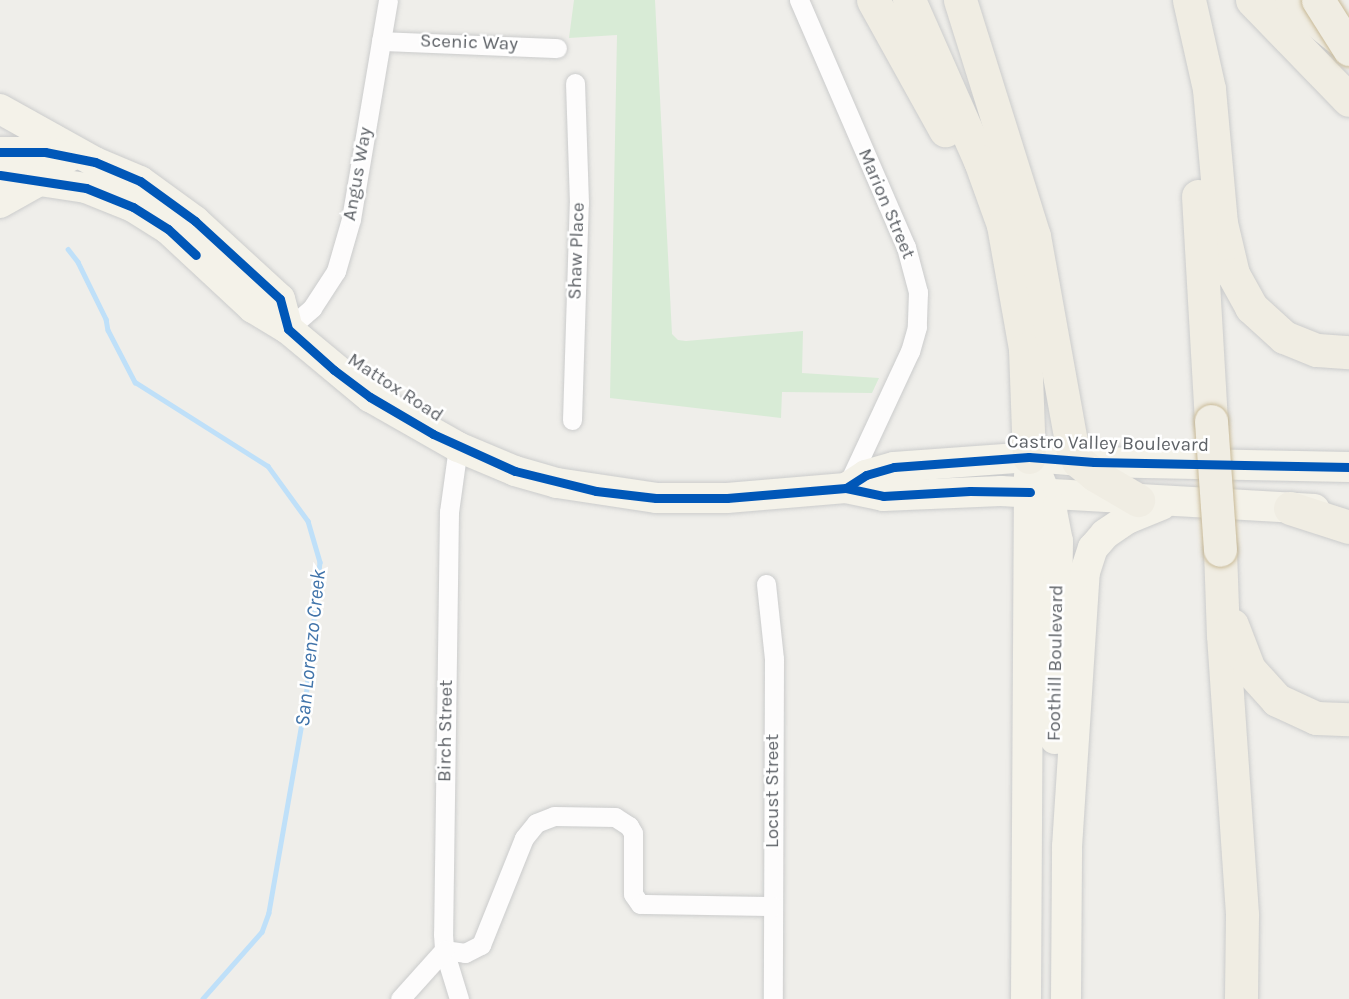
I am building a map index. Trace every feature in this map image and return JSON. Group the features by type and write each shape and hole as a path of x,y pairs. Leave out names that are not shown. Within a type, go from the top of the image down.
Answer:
{"highway":[{"path":"873,0 974,185 1014,282"},
{"path":"960,0 1030,220 1070,440 1078,461 1105,482 1138,500"},
{"path":"1189,0 1209,89 1223,238 1238,285 1258,315 1284,337 1317,350 1349,352"},
{"path":"1189,0 1223,635 1242,915 1241,999"},
{"path":"1252,0 1349,100"},
{"path":"1291,0 1349,48"},
{"path":"1318,0 1349,48"},
{"path":"910,2 992,192 1005,234 1027,370 1029,457"},
{"path":"910,2 935,33 982,133 1045,304"},
{"path":"1290,508 1349,527"},
{"path":"1220,550 1234,635 1255,677 1277,700 1299,713 1326,719 1349,719"}],"main road":[{"path":"0,109 95,162 140,181 195,221 279,299 288,329"},
{"path":"0,152 46,152 95,162"},
{"name":"Mattox Road","path":"0,174 86,188 144,214 168,229 253,307 288,329 370,397 458,447 536,477 637,496 710,499 846,488"},
{"path":"0,203 41,180"},
{"name":"Castro Valley Boulevard","path":"846,488 866,475 894,467 1029,457 1078,461 1349,467"},
{"path":"1029,457 1038,493"},
{"path":"846,488 883,496 970,491 1038,493 1349,511"},
{"name":"Foothill Boulevard","path":"1038,493 1058,541 1055,741 1058,765 1069,797 1066,999"},
{"name":"Foothill Boulevard","path":"1026,999 1038,493"},
{"path":"1069,797 1083,589 1089,555 1102,536 1120,522 1171,502"}],"street":[{"name":"Angus Way","path":"288,329 312,308 336,271 351,219 388,0"},
{"name":"Marion Street","path":"799,0 906,247 918,292 916,327 905,364 868,436 846,488"},
{"name":"Scenic Way","path":"381,41 557,48"},
{"name":"Shaw Place","path":"572,420 579,203 575,83"},
{"name":"Birch Street","path":"458,447 449,512 444,950 459,999"},
{"name":"Locust Street","path":"766,584 774,659 773,999"},
{"path":"400,999 444,950 465,953 481,945 524,838 536,823 554,816 615,817 629,826 633,834 633,894 640,904 773,906"}],"green space":[{"path":"574,0 655,0 672,334 678,340 686,341 803,331 802,373 879,378 872,393 782,392 781,418 610,398 617,35 569,38"}],"waterway":[{"name":"San Lorenzo Creek","path":"68,249 78,262 135,382 268,466 308,521 320,562 305,706 269,913 262,932 203,999"}],"cycle path":[{"path":"0,152 45,152 95,162 140,181 195,221 280,299 288,329 334,370 370,397 433,434 515,471 596,491 656,498 727,498 846,488 883,496 970,491 1030,492"},
{"path":"0,175 86,188 133,207 168,229 196,255"},
{"path":"846,488 866,475 894,467 1029,457 1094,462 1349,467"}]}
